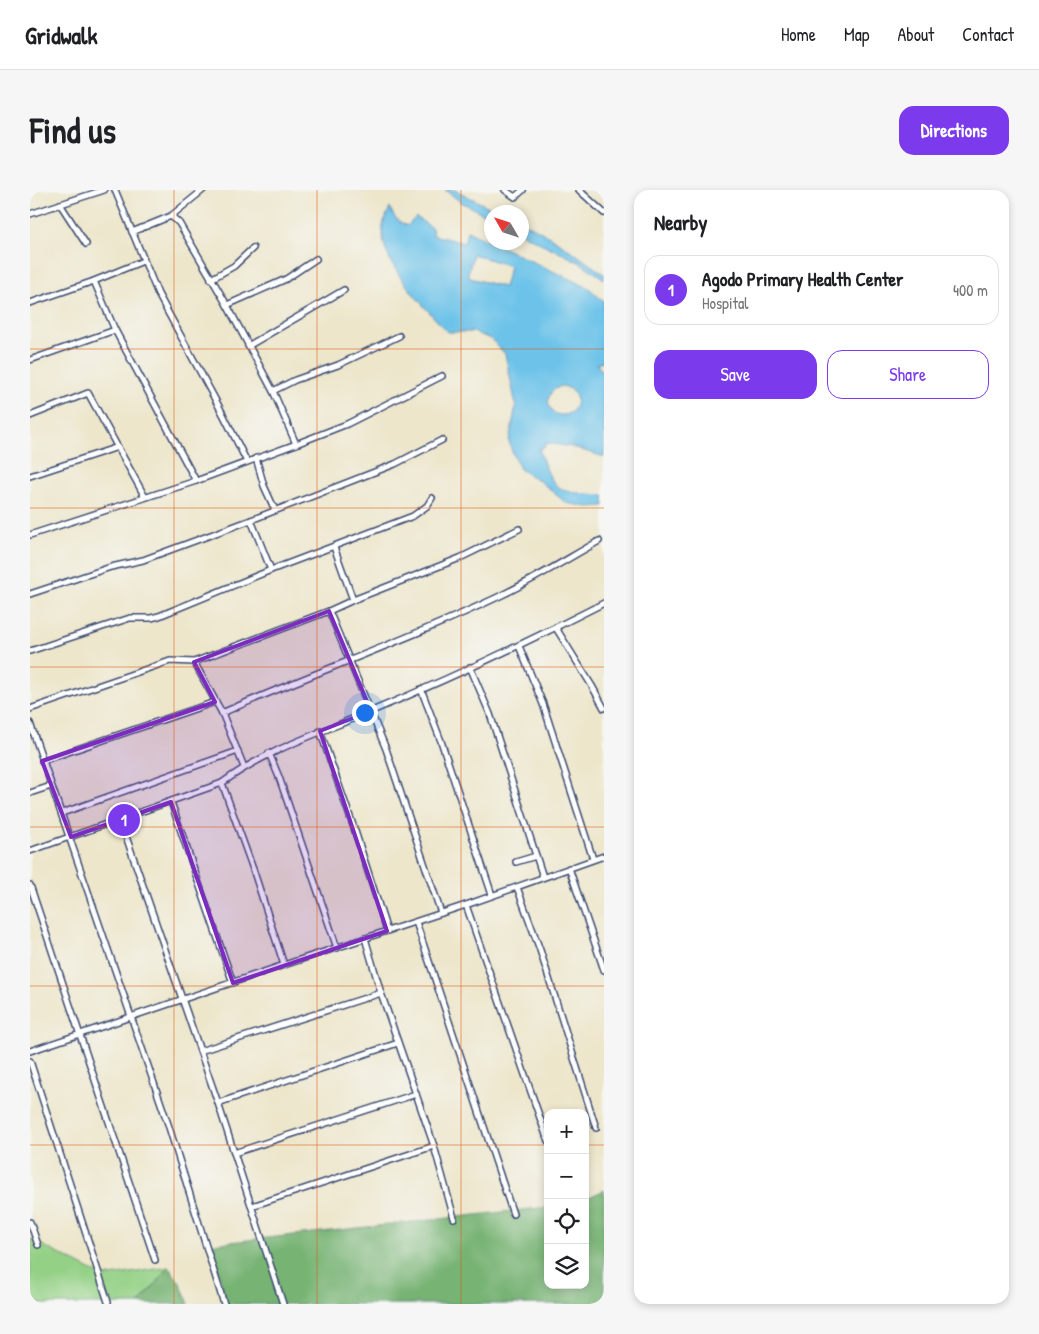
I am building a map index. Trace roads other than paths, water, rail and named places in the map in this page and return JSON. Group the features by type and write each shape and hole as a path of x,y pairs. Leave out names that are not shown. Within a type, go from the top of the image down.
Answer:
{"street":[{"path":"30,214 104,190"},
{"path":"123,190 115,192 158,294 247,462"},
{"path":"132,232 171,216 204,190"},
{"path":"505,190 515,197 523,190"},
{"path":"579,190 604,213"},
{"path":"60,204 86,244"},
{"path":"171,216 183,228 227,306 272,391 296,444"},
{"path":"211,279 234,266 253,248"},
{"path":"227,306 286,279 316,259"},
{"path":"30,303 94,281 143,261"},
{"path":"94,281 115,330 196,481"},
{"path":"248,346 344,290"},
{"path":"30,360 115,330"},
{"path":"272,391 295,380 338,365 399,336"},
{"path":"30,535 196,481 296,444 347,424 442,376"},
{"path":"30,416 88,393 145,497"},
{"path":"30,594 111,567 143,560 251,520 395,464 442,440"},
{"path":"30,476 118,447"},
{"path":"256,458 264,486 275,510"},
{"path":"30,651 130,618 159,616 271,570 413,516 427,506 432,498"},
{"path":"251,520 271,570"},
{"path":"30,708 170,661 194,662 460,558 519,529"},
{"path":"222,714 265,694 350,661 503,595 599,541"},
{"path":"334,547 353,600"},
{"path":"30,851 222,783 244,767 269,753 421,690 519,646 604,603"},
{"path":"328,611 386,749 441,913"},
{"path":"556,628 604,708"},
{"path":"519,646 543,704 594,859"},
{"path":"194,662 222,714 244,767"},
{"path":"470,667 490,714 543,877"},
{"path":"421,690 441,741 492,895"},
{"path":"42,761 123,735 215,702"},
{"path":"30,723 33,739 62,813 133,1017 224,1304"},
{"path":"320,731 356,831 387,931"},
{"path":"62,813 238,751"},
{"path":"269,753 279,777 337,948"},
{"path":"222,783 254,872 284,965"},
{"path":"30,794 51,786"},
{"path":"171,802 233,983"},
{"path":"120,819 218,1103 282,1304"},
{"path":"516,862 536,856"},
{"path":"30,1051 416,922 604,856"},
{"path":"569,868 604,970"},
{"path":"30,885 155,1260"},
{"path":"517,887 596,1128"},
{"path":"466,905 544,1130"},
{"path":"416,922 513,1214"},
{"path":"364,938 434,1146 454,1218"},
{"path":"200,1051 381,993"},
{"path":"218,1103 398,1043"},
{"path":"30,1061 108,1302"},
{"path":"234,1153 416,1094"},
{"path":"252,1206 434,1146"},
{"path":"30,1222 38,1245"}],"water":[{"path":"445,190 455,190 485,205 484,214 461,202"},
{"path":"390,207 396,219 407,226 416,217 432,228 433,235 464,243 467,231 484,239 484,250 508,250 589,288 604,302 604,361 597,364 604,375 604,457 572,447 545,443 545,447 539,449 554,483 567,491 604,495 604,506 588,507 566,503 541,482 520,469 509,441 516,405 505,354 491,339 473,332 447,332 404,283 387,254 383,239 384,220","holes":["473,254 510,266 504,287 470,278 468,274","562,386 575,393 577,399 573,410 568,414 562,415 554,413 548,401 553,390"]},
{"path":"529,226 604,274 604,279 581,263 529,237"}],"place":[{"name":"Agodo Primary Health Center","path":"124,820"}]}
